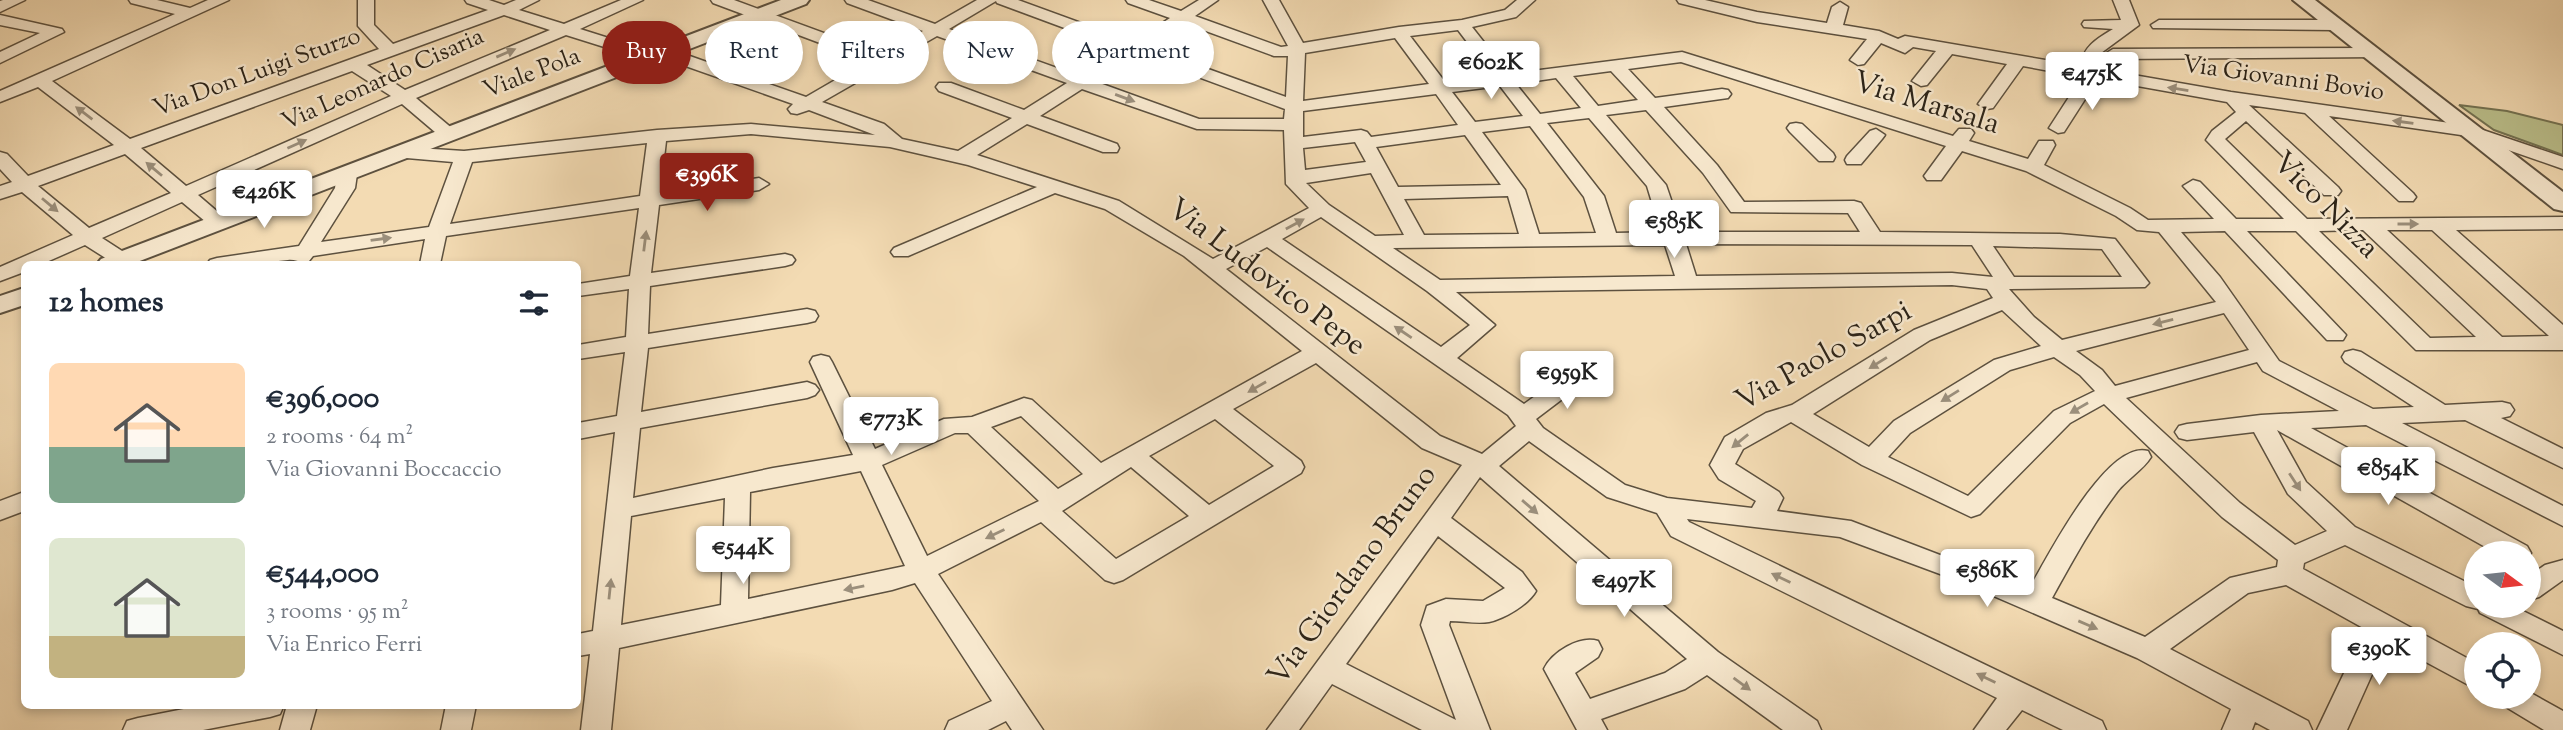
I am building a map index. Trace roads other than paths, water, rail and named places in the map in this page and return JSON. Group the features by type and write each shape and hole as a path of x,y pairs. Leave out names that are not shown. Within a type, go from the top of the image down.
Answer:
{"street":[{"path":"0,7 17,0"},
{"path":"137,0 191,13"},
{"path":"0,97 221,0"},
{"path":"366,0 366,26 390,51"},
{"name":"Via Ludovico Pepe","path":"472,0 602,39"},
{"name":"Via Don Luigi Sturzo","path":"0,193 531,0"},
{"name":"Via Leonardo Cisaria","path":"32,261 563,28 635,0"},
{"path":"719,0 817,36"},
{"name":"Viale Pola","path":"691,41 799,0"},
{"path":"853,0 1052,71"},
{"path":"929,36 989,0"},
{"path":"1003,0 1060,21"},
{"path":"1134,0 1280,52 1297,47 1462,25 1510,14 1527,0"},
{"path":"1178,21 1210,0"},
{"path":"1271,0 1297,47 1294,125 1296,184 1322,209 1435,286 1484,325 1442,358"},
{"name":"Via Giovanni Bovio","path":"1685,0 1808,30 1835,28 1879,36 1905,48 1905,41 2092,75 2471,131 2563,163"},
{"path":"2121,0 2131,25"},
{"path":"2303,0 2563,204"},
{"path":"1835,28 1840,8"},
{"path":"0,19 57,33 0,58"},
{"path":"1905,41 1908,22"},
{"path":"2090,24 2131,25"},
{"path":"1462,25 1594,196 1608,240"},
{"path":"2059,128 2092,75 2088,65 2090,53 2099,44 2119,35 2131,25"},
{"path":"2159,25 2335,25"},
{"path":"1399,32 1515,190 1526,219 1530,241"},
{"path":"1858,60 1879,36"},
{"path":"1921,81 1947,49"},
{"path":"2113,54 2371,53"},
{"path":"1208,84 1294,125 1442,88 1682,57"},
{"name":"Via Marsala","path":"1682,57 1883,127 1962,138 2034,167 2155,226"},
{"path":"1987,104 2018,61"},
{"path":"355,65 404,97 448,134"},
{"path":"1616,65 1710,169 1738,208 1854,207 1874,239"},
{"name":"Via Ludovico Pepe","path":"691,66 878,128 895,143 962,157 1111,205 1213,268 1316,353 1431,442 1480,464 1708,660 1806,730"},
{"path":"1560,72 1656,185 1688,283"},
{"name":"Viale Pola","path":"125,261 602,75"},
{"path":"40,79 188,193 219,223"},
{"path":"751,130 780,119 842,84"},
{"path":"962,157 1078,84"},
{"path":"1087,84 1198,124 1294,125 1361,136 1418,242"},
{"path":"945,87 1110,148"},
{"path":"1366,143 1722,94"},
{"path":"2231,97 2331,191"},
{"path":"2311,109 2406,197"},
{"name":"Vico Nizza","path":"2247,112 2215,140 2424,345 2498,345"},
{"path":"1854,160 1883,127"},
{"path":"1796,128 1826,156"},
{"path":"402,153 464,157 657,136 751,130 796,131 895,143"},
{"path":"596,730 637,342 640,280 657,136"},
{"path":"1934,176 1962,138"},
{"path":"2034,167 2046,145"},
{"path":"431,261 438,231 464,157"},
{"path":"0,158 26,184 117,261"},
{"path":"1296,177 1378,166"},
{"path":"302,257 345,188 347,174"},
{"path":"253,261 302,257 438,231 759,184"},
{"path":"901,252 1055,186"},
{"path":"2193,186 2335,335"},
{"path":"1392,193 1515,190"},
{"path":"1213,268 1322,209"},
{"path":"2436,223 2563,337"},
{"path":"2155,226 2563,223"},
{"path":"2368,224 2498,345 2563,344"},
{"path":"2155,226 2213,281 2271,366 2563,517"},
{"path":"1268,239 1516,409 1528,425 1616,491 1666,507 1842,528 1968,575 2147,650 2185,673 2248,702 2297,730"},
{"path":"1369,242 2054,239 2108,243 2138,283 2002,289 1952,279 1435,286"},
{"path":"1979,240 2002,289 2058,348 2104,384 2108,394 2290,565 2381,624 2464,670"},
{"path":"581,290 785,260"},
{"name":"Via Leonardo Cisaria","path":"0,275 21,266"},
{"name":"Via Paolo Sarpi","path":"1760,519 1770,498 1728,473 1722,465 1734,443 1774,419 1793,413 2002,289"},
{"path":"0,305 21,297"},
{"path":"1871,459 1902,427 2002,365 2058,348 2230,306"},
{"path":"581,351 807,316"},
{"path":"581,644 892,580 921,571 1050,507 1132,455 1316,353"},
{"path":"1793,413 1871,459 1970,508 2062,417 2094,399 2262,354"},
{"path":"2353,357 2439,412"},
{"path":"821,362 921,571 1028,730"},
{"path":"1528,425 1586,370"},
{"path":"581,431 807,390"},
{"path":"618,510 773,477 868,461 952,425 974,425 1024,406 1100,476"},
{"path":"974,425 1114,573 1292,467 1218,409"},
{"path":"2187,432 2271,422 2502,410"},
{"path":"2471,413 2563,459"},
{"path":"2271,422 2297,488 2346,534 2464,591"},
{"path":"2271,422 2495,541"},
{"name":"Via Giordano Bruno","path":"1282,730 1480,464 1528,429 1528,425"},
{"path":"1132,455 1207,517"},
{"path":"2035,603 2096,503 2129,462 2139,457"},
{"path":"734,613 738,486"},
{"path":"0,510 21,502"},
{"path":"1666,507 1680,529 2091,730"},
{"path":"1436,520 1513,579 1522,591 1487,612 1446,610 1437,614 1435,625 1475,730"},
{"path":"2147,650 2239,585 2290,565 2346,534"},
{"path":"2541,564 2560,573"},
{"path":"2541,583 2560,573"},
{"path":"2517,618 2563,643"},
{"path":"2332,730 2381,624"},
{"path":"1588,649 1558,669 1588,721 1675,681 1708,660"},
{"path":"1328,668 1449,730"},
{"path":"1989,730 2017,694"},
{"path":"2237,730 2248,702"},
{"path":"960,730 1011,705"},
{"path":"138,730 250,709"},
{"path":"295,730 301,709"},
{"path":"456,730 460,709"},
{"path":"2534,709 2563,726"}]}
